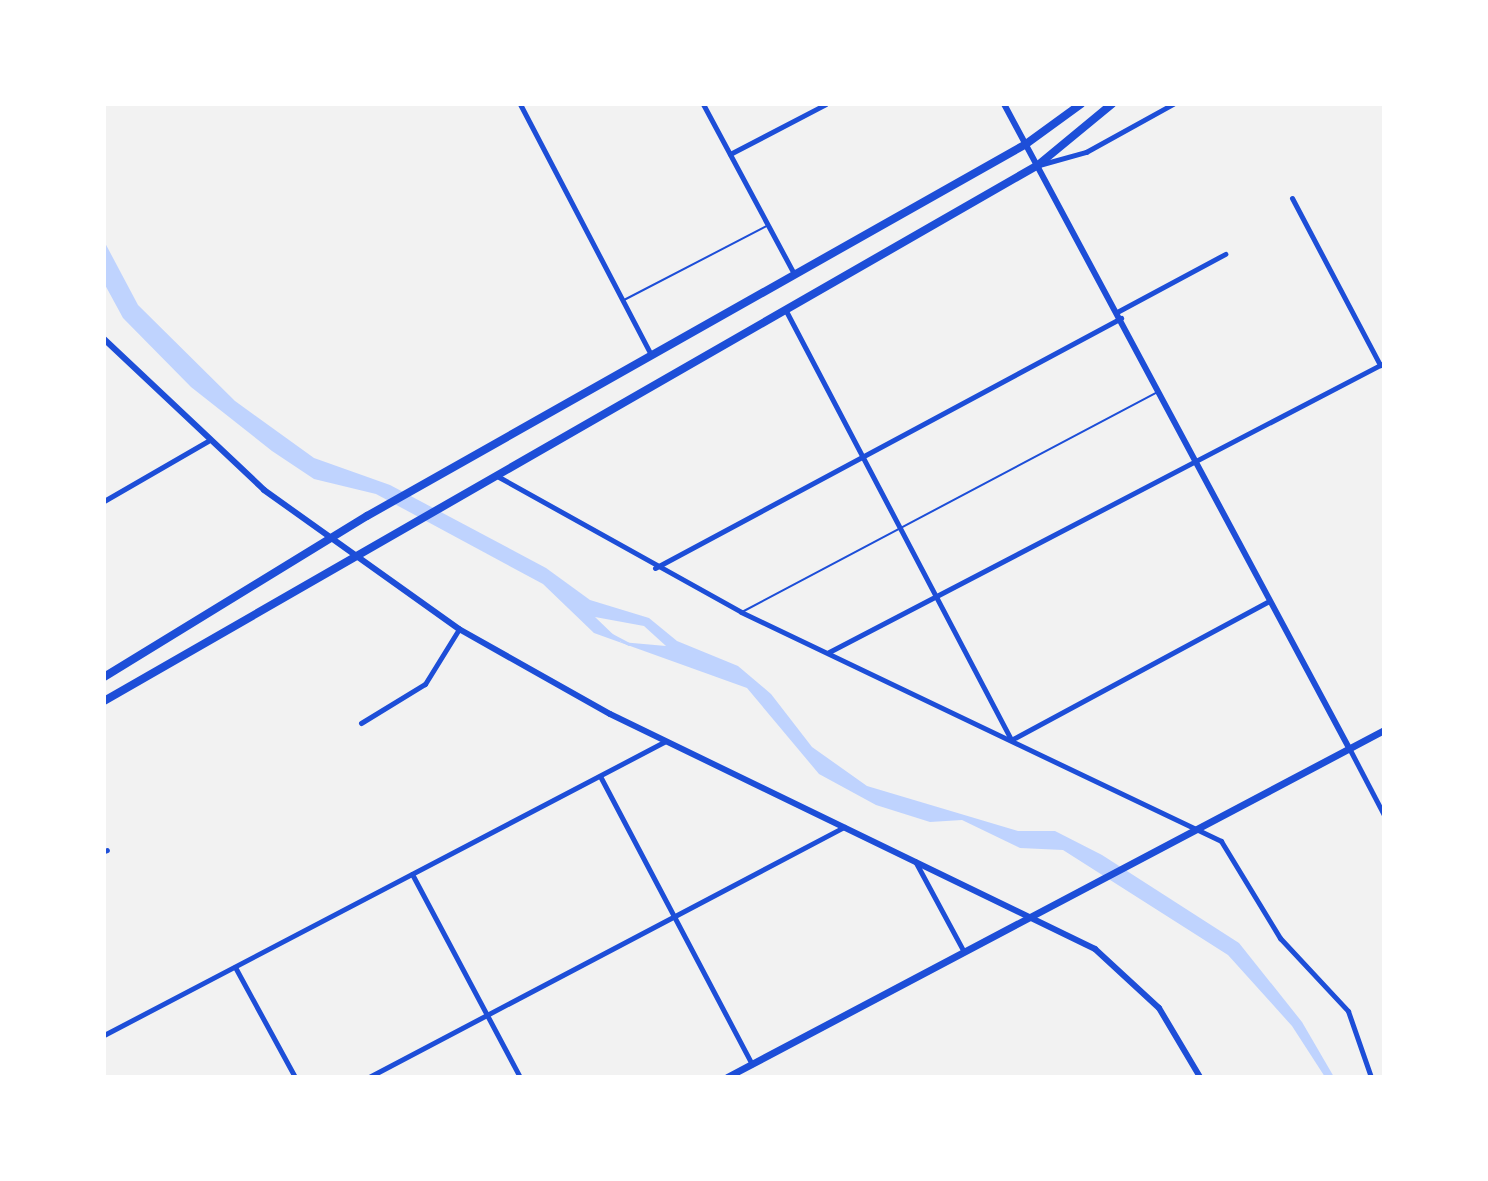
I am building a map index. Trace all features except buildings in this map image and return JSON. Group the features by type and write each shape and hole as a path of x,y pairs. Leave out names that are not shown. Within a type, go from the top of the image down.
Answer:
{"main road":[{"path":"104,677 330,542 367,516 1026,144 1081,104"},
{"path":"104,701 349,555 1038,165 1112,104"},
{"path":"727,1077 1384,730"}],"street":[{"path":"520,104 652,356"},
{"path":"703,104 795,275"},
{"path":"730,154 826,104"},
{"path":"1004,104 1160,391 1267,602 1384,815"},
{"path":"1038,165 1086,152 1162,106 1173,104"},
{"path":"828,652 1382,364 1292,198"},
{"path":"655,569 1225,254"},
{"path":"784,309 1011,740"},
{"path":"104,339 208,441 330,542 459,629 666,741 1095,949 1137,982 1200,1077"},
{"path":"104,501 208,441"},
{"path":"492,474 655,569 1197,828 1229,850 1280,938 1345,1006 1371,1077"},
{"path":"1011,740 1267,602"},
{"path":"361,723 425,684 459,629"},
{"path":"104,1035 666,741"},
{"path":"600,776 752,1064"},
{"path":"369,1077 844,827"},
{"path":"915,861 964,952"},
{"path":"412,874 520,1077"},
{"path":"235,967 295,1077"}],"lane":[{"path":"623,301 768,225"},
{"path":"741,612 1160,391"}],"water":[{"path":"104,241 138,305 235,401 314,458 390,485 546,568 590,600 649,618 677,641 738,666 771,694 812,747 867,786 1018,831 1055,831 1102,855 1239,943 1302,1022 1334,1077 1325,1077 1292,1026 1228,955 1063,850 1020,848 962,820 930,822 876,805 819,774 747,688 594,633 543,584 376,494 314,479 272,451 191,387 123,318 104,283","holes":["595,617 644,626 666,646 621,642"]}],"waterway":[{"path":"610,634 629,644"}]}
